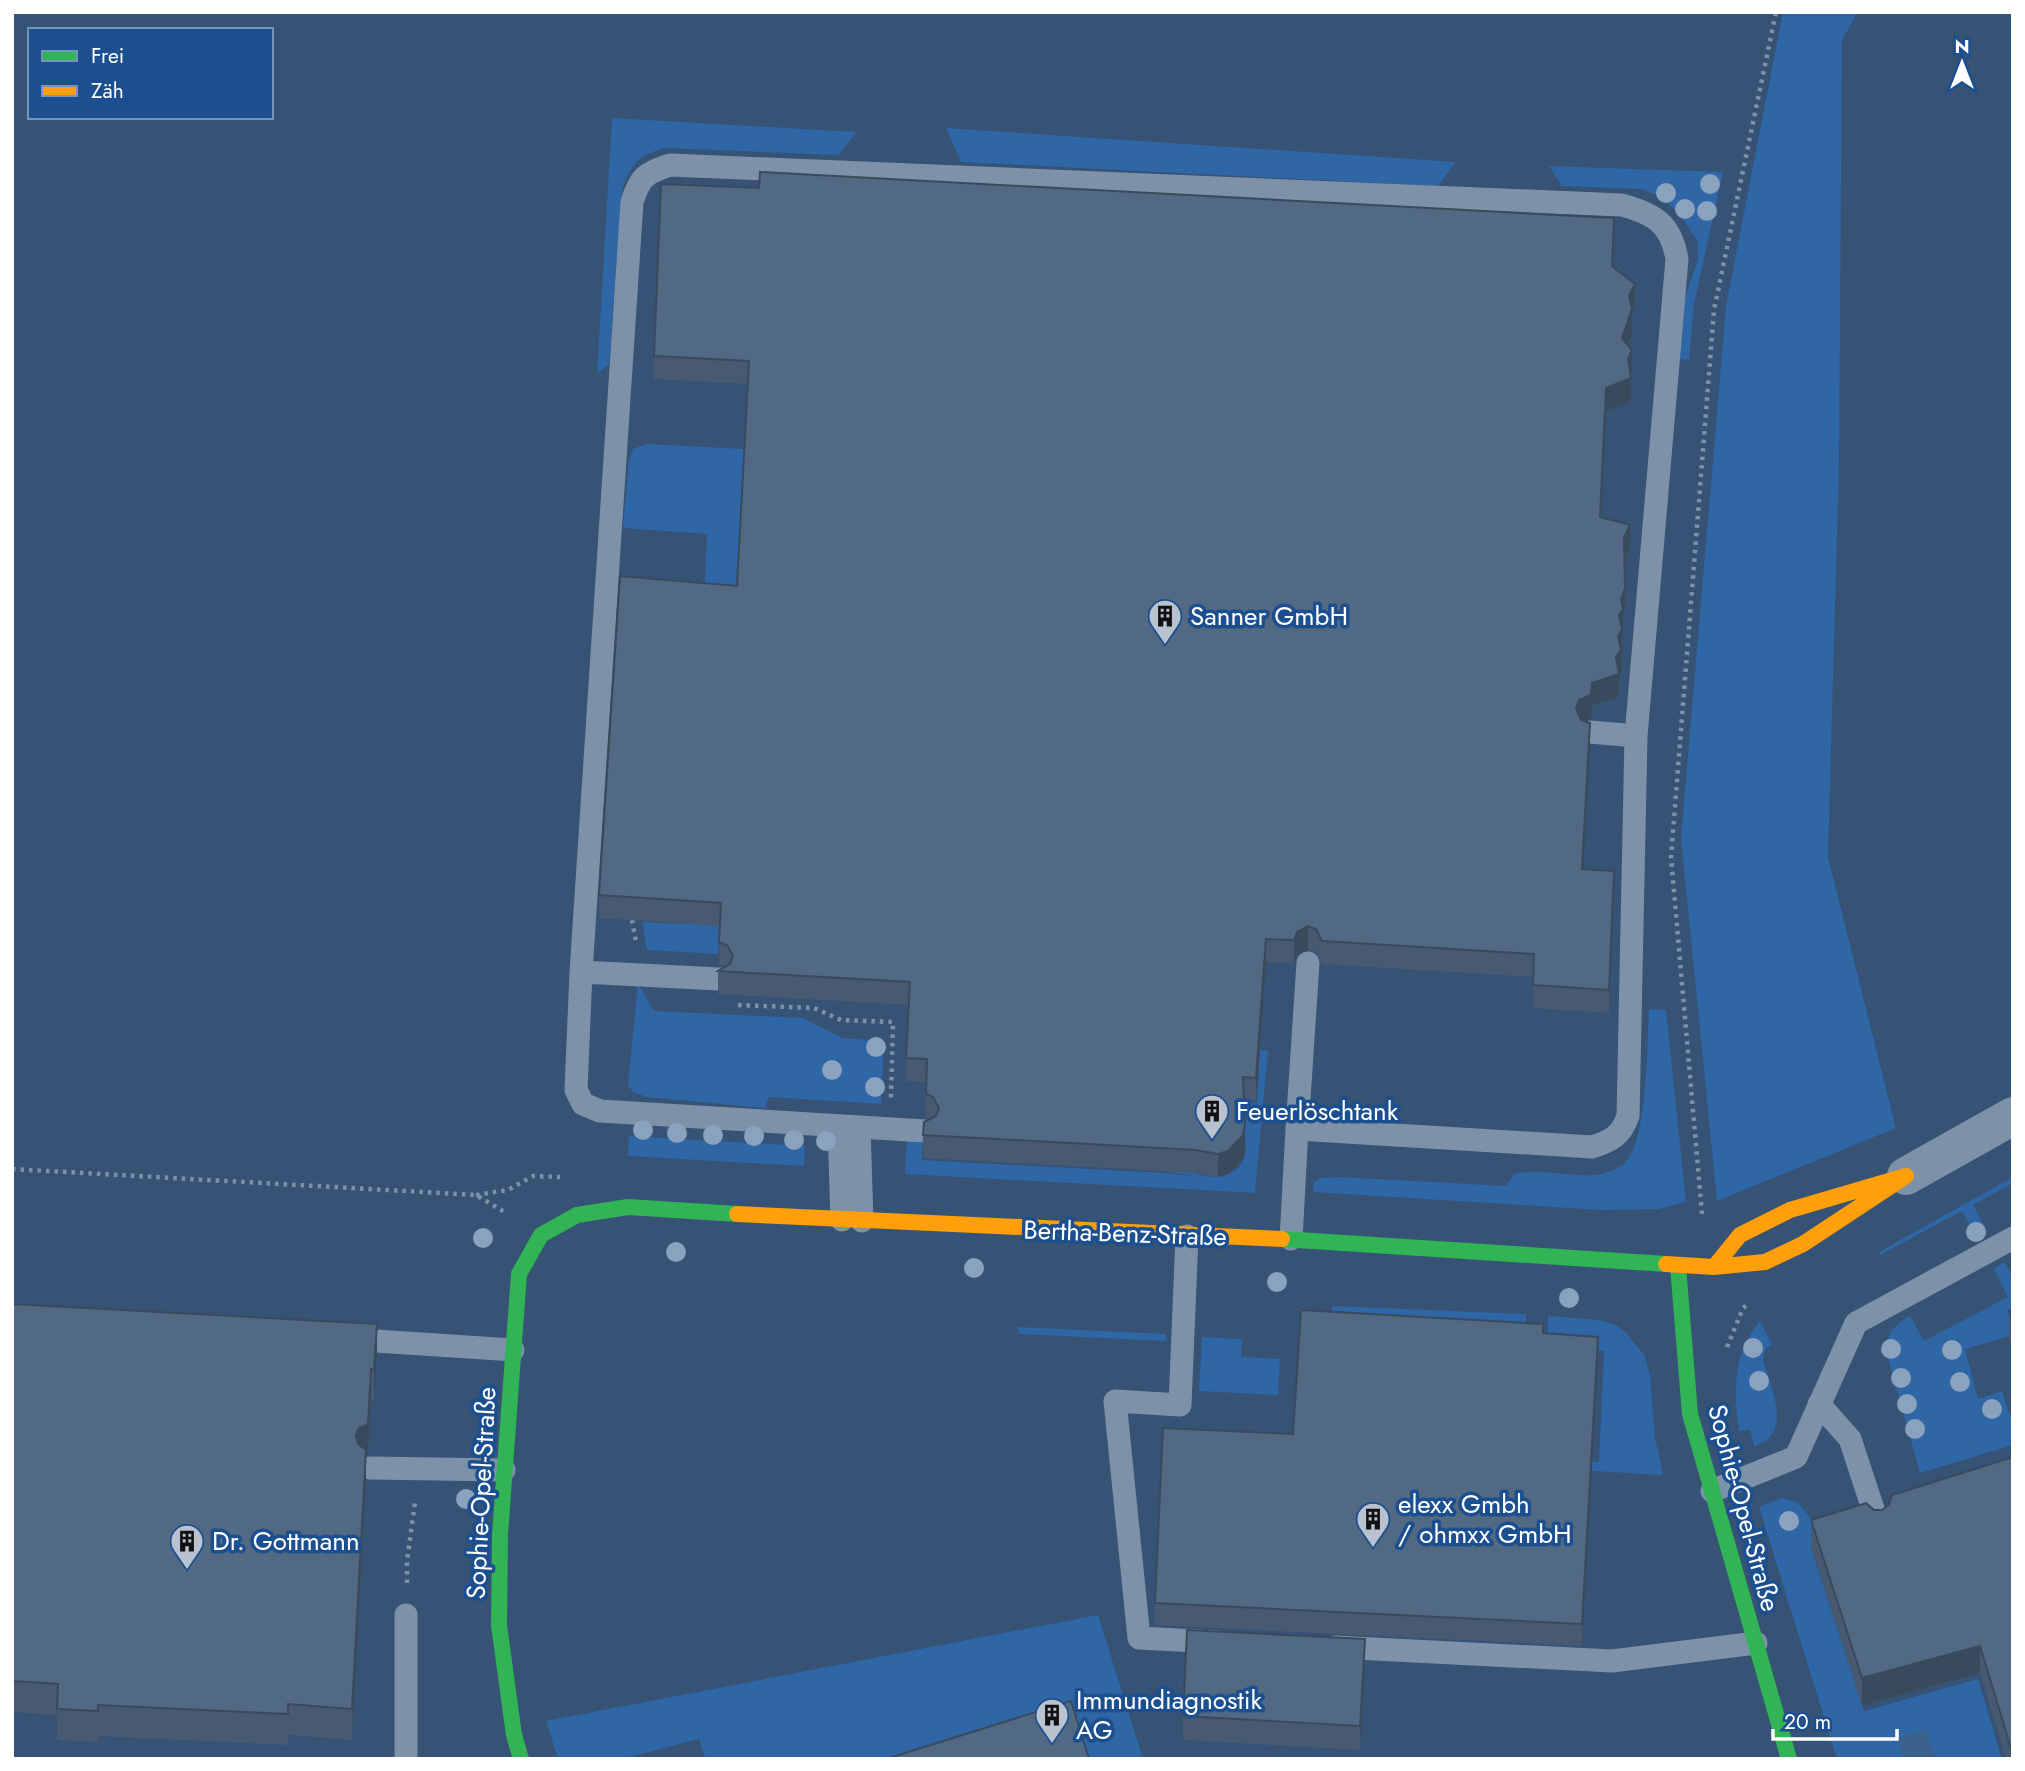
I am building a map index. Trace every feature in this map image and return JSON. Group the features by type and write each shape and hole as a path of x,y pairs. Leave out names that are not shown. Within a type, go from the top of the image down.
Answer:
{"street":[{"name":"Bertha-Benz-Straße","path":"541,1235 578,1215 628,1207 1292,1240 1709,1267 1765,1262 1803,1244 1906,1176 2013,1116"},
{"name":"Bertha-Benz-Straße","path":"1709,1267 1740,1235 1790,1210 1906,1176"},
{"name":"Sophie-Opel-Straße","path":"521,1759 514,1735 499,1625 500,1535 519,1274 541,1235"},
{"name":"Sophie-Opel-Straße","path":"1678,1266 1690,1414 1788,1759"}],"lane":[{"path":"925,1131 600,1111 583,1104 576,1090 581,972 632,202 638,182 650,171 670,165 1622,205 1645,211 1662,223 1674,239 1677,259 1623,915 1628,1116 1623,1130 1612,1140 1592,1147 1297,1129"},
{"path":"1590,732 1636,736"},
{"path":"1292,1240 1308,963"},
{"path":"581,972 719,979"},
{"path":"849,1128 852,1220"},
{"path":"1186,1236 1180,1405 1115,1401 1139,1638 1236,1643"},
{"path":"1712,1491 1796,1457 1856,1323 2013,1238"},
{"path":"318,1337 513,1350"},
{"path":"1819,1404 1850,1439 1878,1524"},
{"path":"370,1468 505,1471"},
{"path":"406,1615 406,1759"},
{"path":"1320,1647 1612,1661 1756,1643"}],"path":[{"path":"1709,1267 1671,857 1714,310 1776,12"},
{"path":"632,920 641,975"},
{"path":"736,1005 814,1008 841,1020 892,1022 890,1111"},
{"path":"12,1169 476,1195 541,1235"},
{"path":"406,1615 407,1561 413,1507 433,1469"}],"shaded area":[{"path":"1783,12 1858,12 1842,40 1839,463 1828,857 1896,1128 1717,1201 1681,839 1726,306"},
{"path":"612,118 857,132 838,155 663,148 636,163 622,190 609,364 597,374"},
{"path":"946,128 1456,162 1438,186 961,162"},
{"path":"1549,166 1723,172 1694,305 1689,360 1679,359 1683,304 1698,259 1698,242 1681,216 1662,197 1641,189 1562,186"},
{"path":"646,444 744,449 731,688 700,685 707,534 623,528 629,461 633,449"},
{"path":"689,854 722,857 718,954 647,950 642,922 685,924"},
{"path":"638,984 654,1011 803,1018 842,1038 884,1041 881,1104 769,1097 765,1108 647,1097 633,1092 628,1085"},
{"path":"1649,1009 1666,1010 1686,1202 1659,1209 1602,1210 1313,1192 1314,1182 1322,1178 1506,1186 1514,1174 1524,1172 1595,1175 1619,1167 1633,1151 1642,1113"},
{"path":"1260,1050 1268,1051 1255,1193 905,1174 907,1137 922,1138 922,1160 1200,1177 1164,1171 1203,1098 1257,1103","holes":["1241,1126 1246,1151 1237,1169 1218,1176 1194,1173"]},
{"path":"629,1136 805,1146 804,1166 628,1156"},
{"path":"2013,1177 2013,1183 1973,1205 1987,1231 1976,1237 1962,1211 1880,1255 1879,1252"},
{"path":"2005,1262 2013,1278 2013,1335 1965,1349 1978,1399 2002,1391 2013,1424 2013,1445 1920,1473 1887,1354 1889,1336 1899,1323 1910,1316 1924,1341 2008,1297 1994,1268"},
{"path":"1332,1306 1526,1314 1526,1339 1331,1330"},
{"path":"1548,1316 1599,1320 1616,1325 1645,1356 1650,1376 1655,1437 1663,1475 1350,1457 1599,1462 1604,1351 1548,1348"},
{"path":"1760,1321 1772,1344 1765,1350 1763,1359 1777,1408 1777,1421 1774,1431 1766,1440 1754,1446 1750,1430 1739,1431 1736,1387 1744,1347"},
{"path":"1017,1327 1166,1334 1166,1341 1019,1334"},
{"path":"1202,1337 1242,1339 1241,1357 1280,1359 1278,1395 1199,1391"},
{"path":"1782,1498 1797,1502 1816,1524 1811,1548 1864,1711 1978,1679 2002,1759 1837,1759 1759,1507"},
{"path":"1098,1615 1143,1759 705,1759 699,1739 622,1759 558,1759 546,1721"},
{"path":"1926,1730 1935,1759 1903,1759 1897,1738"}],"building":[{"name":"Sanner GmbH","path":"760,172 1614,218 1612,266 1635,284 1629,296 1632,309 1622,338 1632,350 1628,359 1631,378 1606,388 1600,517 1630,525 1624,538 1625,588 1621,599 1623,609 1619,615 1622,630 1618,636 1621,650 1616,657 1619,674 1592,683 1591,695 1579,700 1576,708 1581,720 1590,723 1582,869 1614,871 1609,990 1533,985 1534,954 1322,941 1316,929 1308,926 1297,932 1294,940 1266,939 1256,1078 1243,1077 1243,1135 1228,1151 1218,1154 1196,1150 923,1135 924,1122 936,1116 939,1108 933,1097 926,1094 927,1059 906,1058 910,982 718,971 730,964 733,956 727,945 719,942 721,903 599,895 620,576 737,586 749,361 654,356 661,184 759,188"},
{"name":"Dr. Gottmann","path":"12,1304 377,1324 368,1424 358,1429 356,1436 358,1444 366,1450 352,1709 288,1704 288,1714 98,1705 98,1711 57,1709 58,1684 12,1681"},
{"path":"1301,1310 1543,1324 1543,1333 1598,1337 1582,1624 1155,1603 1163,1428 1293,1434"},
{"path":"2013,1457 2013,1755 1980,1646 1862,1678 1811,1520 1866,1503 1874,1510 1882,1510 1889,1505 1892,1495"},
{"path":"1187,1630 1365,1639 1360,1726 1183,1716"},
{"path":"1071,1701 1089,1759 886,1759"}],"traffic: fast":[{"path":"521,1759 514,1735 499,1625 500,1535 519,1274 541,1235 577,1215 628,1207 737,1214"},
{"path":"1282,1239 1666,1264"},
{"path":"1678,1266 1690,1414 1789,1759"}],"traffic: slow":[{"path":"1666,1264 1714,1267 1765,1262 1803,1244 1906,1176 1790,1210 1740,1235 1714,1267"},
{"path":"737,1214 1282,1239"}],"place":[{"name":"Sanner GmbH","path":"1165,646"},
{"name":"Feuerlöschtank","path":"1212,1141"},
{"name":"elexx Gmbh / ohmxx GmbH","path":"1373,1549"},
{"name":"Dr. Gottmann","path":"187,1571"},
{"name":"Immundiagnostik AG","path":"1052,1745"}]}
